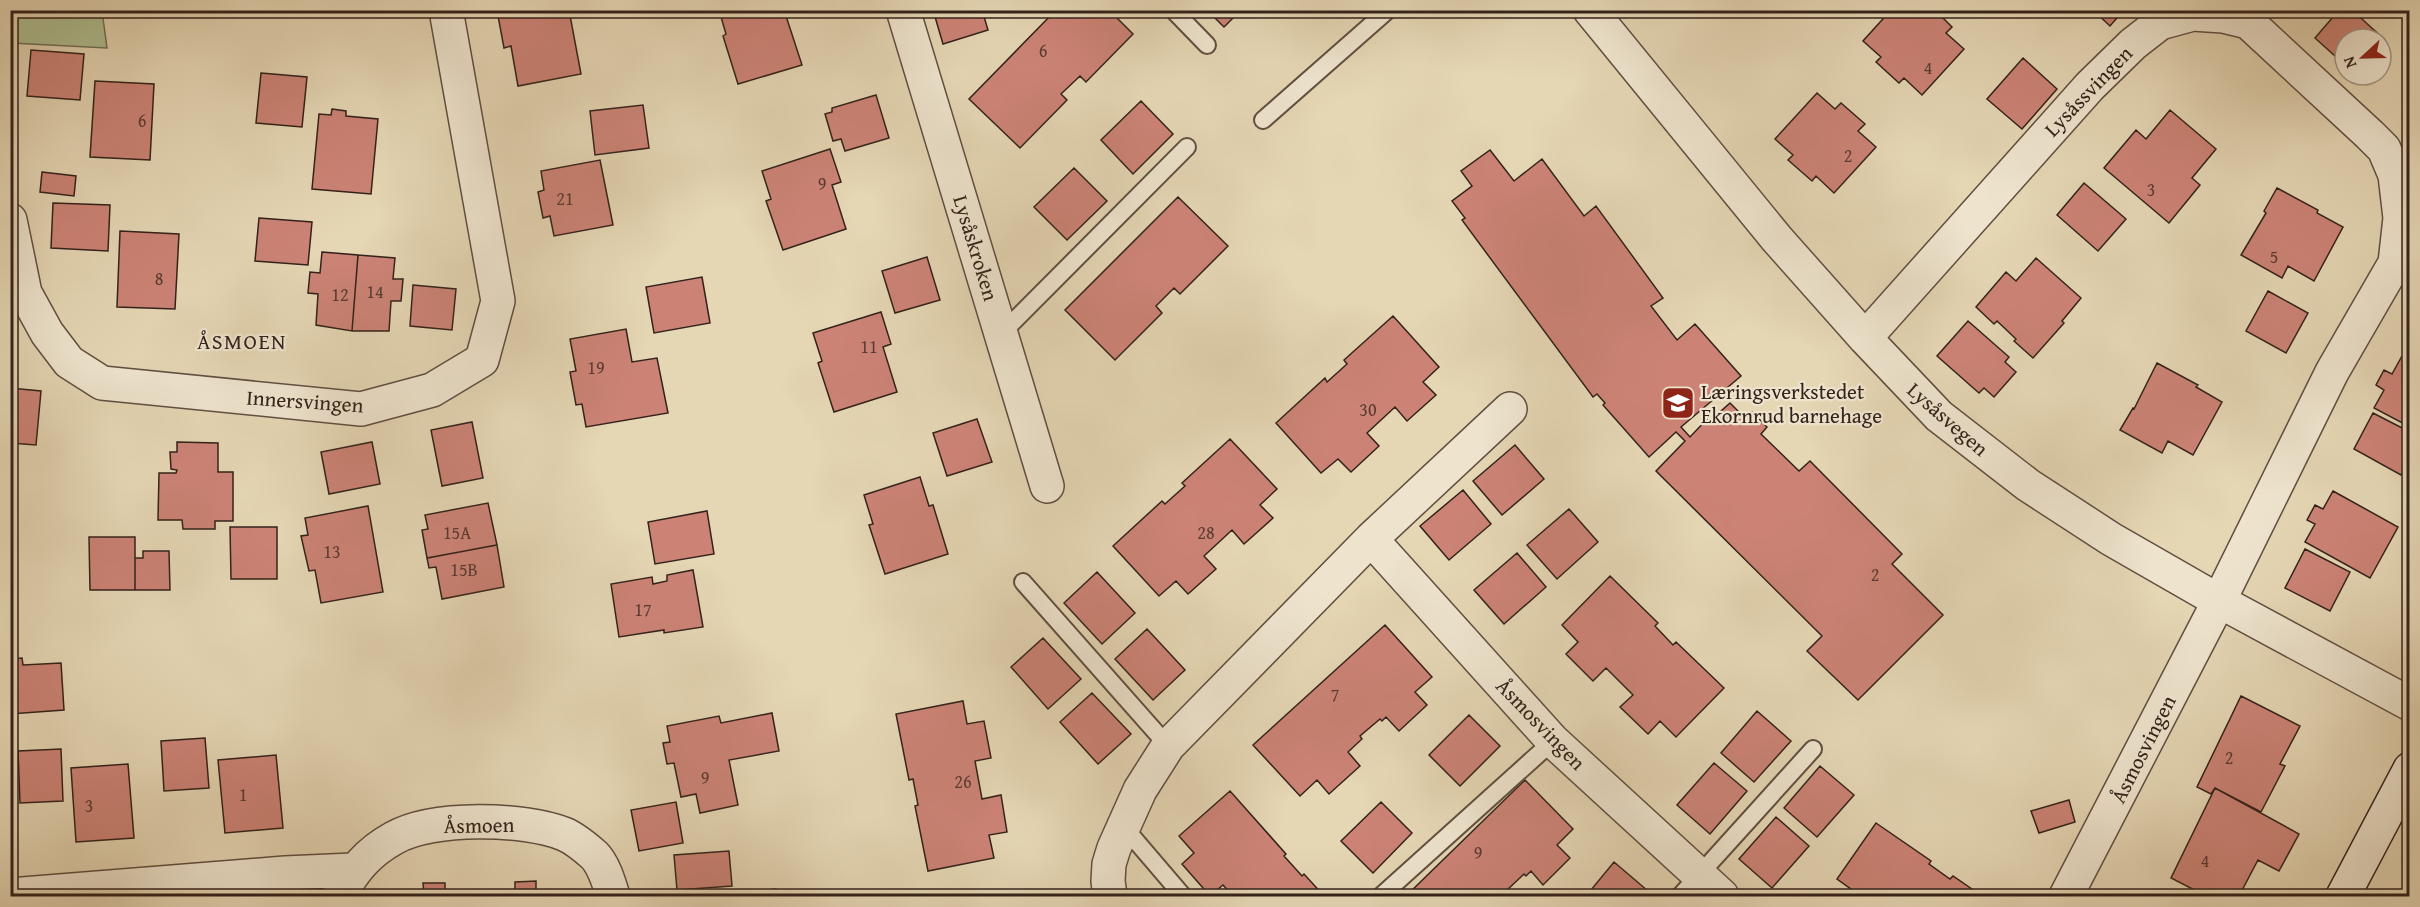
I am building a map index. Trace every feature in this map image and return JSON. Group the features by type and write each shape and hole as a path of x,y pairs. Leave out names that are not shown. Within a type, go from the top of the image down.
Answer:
{"street":[{"name":"Innersvingen","path":"10,220 25,293 47,333 69,362 102,383 361,408 432,390 482,360 498,301 446,10"},
{"name":"Lysåskroken","path":"903,10 1047,486"},
{"name":"Lysåsvegen","path":"1590,10 1777,239 1865,338 1939,416 2028,485 2111,539 2219,601 2409,704"},
{"name":"Lysåssvingen","path":"1865,338 2090,86 2133,44 2160,23 2193,14 2223,13 2248,22 2384,149 2395,175 2400,218 2395,263 2332,372 2219,601"},
{"path":"1110,897 1109,864 1140,790 1168,746 1371,539 1510,409"},
{"name":"Åsmosvingen","path":"1371,539 1553,741 1700,890"},
{"name":"Åsmosvingen","path":"2066,897 2219,601"},
{"path":"2343,897 2409,769"},
{"name":"Åsmoen","path":"346,884 381,846 396,836 431,826 493,822 540,826 567,835 596,856 609,882 613,897"},
{"path":"10,895 285,873 346,884"}],"lane":[{"path":"1173,10 1207,45"},
{"path":"1263,120 1388,10"},
{"path":"1002,333 1187,147"},
{"path":"1023,582 1168,746"},
{"path":"1381,897 1553,741"},
{"path":"1700,890 1813,749"},
{"path":"1124,826 1183,897"}],"green space":[{"path":"11,10 102,11 107,48 11,43"}],"building":[{"path":"505,10 569,10 581,74 518,86 511,46 504,48 498,16 505,15"},
{"path":"719,10 781,10 783,17 786,16 802,65 738,84 723,36 726,34"},
{"path":"933,10 982,10 988,30 943,44"},
{"path":"1056,10 1109,10 1133,34 1086,82 1080,76 1061,94 1067,100 1020,148 969,99"},
{"path":"1207,10 1241,10 1224,27"},
{"path":"1891,10 1935,10 1952,27 1946,33 1964,49 1922,95 1904,78 1899,83 1876,62 1881,57 1863,41"},
{"path":"2093,10 2124,10 2110,26"},
{"path":"2339,10 2352,10 2371,27 2333,27 2333,54 2315,38"},
{"path":"31,50 84,54 80,100 27,96"},
{"path":"2023,58 2057,89 2022,129 1987,99"},
{"path":"261,73 307,77 302,127 256,123"},
{"path":"95,81 154,84 150,160 90,157"},
{"path":"1817,93 1835,109 1841,103 1865,124 1858,131 1876,147 1834,193 1816,176 1812,181 1788,160 1793,155 1775,139"},
{"path":"876,95 889,138 845,151 841,139 833,141 825,114 832,112 832,108"},
{"path":"1141,101 1173,134 1133,174 1101,140"},
{"path":"643,105 649,148 595,155 590,111"},
{"path":"332,109 346,111 346,116 378,119 371,194 312,189 319,114 331,115"},
{"path":"2170,110 2216,149 2192,178 2200,185 2169,223 2104,168 2136,130 2146,139"},
{"path":"830,149 841,182 832,185 846,229 783,250 766,201 771,199 762,171"},
{"path":"1490,150 1514,181 1542,159 1584,216 1596,206 1663,298 1651,306 1677,340 1695,324 1741,376 1681,427 1690,437 1711,415 1713,418 1730,403 1745,418 1752,412 1767,427 1761,434 1799,471 1810,461 1902,554 1892,564 1943,615 1858,700 1807,651 1822,636 1656,471 1685,441 1676,432 1649,457 1603,405 1605,403 1597,394 1593,397 1462,220 1465,218 1452,201 1472,186 1461,171"},
{"path":"600,160 613,225 554,236 550,216 543,218 538,192 544,190 541,171"},
{"path":"1074,168 1107,201 1067,240 1034,207"},
{"path":"42,172 76,176 74,196 40,192"},
{"path":"2084,183 2126,219 2098,251 2057,215"},
{"path":"2277,188 2318,210 2317,213 2343,227 2314,281 2288,266 2282,278 2241,255 2266,213 2264,211"},
{"path":"1178,197 1228,246 1180,294 1174,288 1156,306 1162,313 1115,360 1065,310"},
{"path":"53,203 110,205 108,251 51,248"},
{"path":"259,218 312,222 308,265 255,261"},
{"path":"120,231 179,234 175,309 117,307"},
{"path":"322,252 358,255 352,331 316,325 318,294 308,293 310,272 320,273"},
{"path":"358,255 395,258 393,279 403,279 401,301 391,301 389,331 352,331"},
{"path":"927,257 940,300 895,313 882,271"},
{"path":"2036,258 2081,298 2062,321 2064,323 2033,358 1997,321 1994,324 1976,307 2006,272 2016,281"},
{"path":"702,277 710,323 654,333 646,287"},
{"path":"413,285 456,289 452,330 410,326"},
{"path":"2268,291 2308,313 2286,353 2246,331"},
{"path":"881,312 891,344 883,347 897,392 834,412 818,363 822,361 813,333"},
{"path":"1393,316 1439,367 1423,382 1436,395 1407,421 1395,407 1367,433 1379,446 1351,472 1338,459 1321,473 1276,423 1325,378 1327,382 1347,364 1344,360"},
{"path":"1968,321 2009,357 2005,362 2016,372 1994,397 1984,388 1979,393 1937,356"},
{"path":"626,329 632,362 657,358 668,413 586,427 582,404 576,405 570,372 576,371 570,339"},
{"path":"2402,356 2410,361 2410,427 2374,408 2384,390 2376,385 2384,370 2392,374"},
{"path":"2157,363 2198,385 2196,387 2222,402 2193,455 2168,441 2162,453 2120,430 2134,409"},
{"path":"10,388 41,391 36,445 10,443"},
{"path":"2373,413 2410,432 2410,461 2401,475 2354,449"},
{"path":"977,419 992,462 947,476 933,433"},
{"path":"472,422 483,478 442,486 431,430"},
{"path":"1230,439 1277,489 1260,505 1273,518 1244,544 1232,530 1204,556 1216,569 1188,594 1176,581 1159,596 1113,546 1162,501 1165,504 1185,486 1182,483"},
{"path":"177,442 218,443 218,472 233,472 233,521 215,521 215,529 183,529 182,520 158,520 159,473 176,473 177,470 171,469 170,452 177,452"},
{"path":"372,442 380,484 329,494 321,452"},
{"path":"1515,445 1544,479 1502,515 1473,481"},
{"path":"920,477 929,506 933,505 948,554 885,574 869,525 873,524 864,495"},
{"path":"1463,490 1491,524 1449,560 1420,526"},
{"path":"2333,491 2398,527 2370,578 2305,542 2315,524 2307,520 2315,505 2323,509"},
{"path":"488,503 497,545 427,558 422,530 428,529 425,515"},
{"path":"368,506 383,592 321,603 315,570 309,571 301,536 308,535 305,518"},
{"path":"1569,509 1598,542 1557,579 1527,545"},
{"path":"707,511 714,554 655,564 648,522"},
{"path":"230,527 277,527 277,579 231,579"},
{"path":"89,537 135,537 135,590 90,590"},
{"path":"497,545 504,587 442,599 436,567 429,568 427,558"},
{"path":"2305,549 2350,572 2330,611 2285,588"},
{"path":"143,551 169,551 170,590 135,590 135,558 143,558"},
{"path":"1517,553 1546,587 1504,624 1474,590"},
{"path":"693,570 703,627 619,637 611,584 652,577 653,584 667,581 667,575"},
{"path":"1097,572 1135,613 1102,644 1064,603"},
{"path":"1610,576 1658,623 1655,626 1673,645 1676,642 1724,688 1676,737 1660,721 1648,734 1620,707 1633,695 1606,668 1593,681 1566,654 1578,642 1562,625"},
{"path":"1385,625 1432,677 1415,692 1427,705 1399,731 1386,717 1382,721 1380,719 1360,736 1362,739 1348,752 1360,766 1329,794 1317,780 1300,796 1253,745"},
{"path":"1147,629 1185,670 1153,700 1115,659"},
{"path":"1043,638 1081,679 1048,709 1011,667"},
{"path":"22,658 23,665 61,663 64,710 10,714 10,659"},
{"path":"1092,693 1131,734 1098,764 1060,722"},
{"path":"2241,696 2300,726 2280,764 2285,766 2261,812 2215,788 2211,794 2197,787"},
{"path":"963,701 967,724 984,721 991,758 975,761 982,799 1001,795 1007,832 989,835 994,858 928,871 915,806 918,805 913,779 909,780 896,714"},
{"path":"1757,711 1791,741 1754,782 1721,753"},
{"path":"772,713 779,751 729,760 738,805 700,813 696,794 681,797 674,763 667,764 663,743 670,742 667,726 719,716 721,723"},
{"path":"1469,715 1500,746 1460,786 1429,755"},
{"path":"205,738 209,788 164,791 161,741"},
{"path":"61,749 63,801 20,803 18,751"},
{"path":"276,755 283,828 225,833 218,760"},
{"path":"1714,763 1747,791 1710,834 1677,805"},
{"path":"128,764 134,838 76,842 71,768"},
{"path":"1820,766 1854,795 1817,837 1784,808"},
{"path":"1525,780 1573,829 1557,845 1570,858 1543,885 1531,871 1526,876 1524,874 1505,892 1507,894 1505,896 1406,896"},
{"path":"2215,788 2299,834 2279,871 2258,860 2239,896 2206,896 2171,878"},
{"path":"1230,791 1286,854 1284,856 1324,896 1233,896 1223,885 1210,896 1182,864 1194,853 1179,836"},
{"path":"2069,800 2075,822 2039,833 2031,811"},
{"path":"676,802 683,843 639,851 631,810"},
{"path":"1381,802 1412,833 1373,873 1341,841"},
{"path":"1776,817 1809,846 1772,888 1739,859"},
{"path":"1876,823 1931,861 1929,864 1950,879 1953,876 1982,896 1852,896 1855,892 1837,879"},
{"path":"729,851 732,886 677,890 674,855"},
{"path":"1614,862 1648,891 1643,896 1586,896"},
{"path":"536,881 536,891 558,890 558,896 493,896 493,893 515,892 515,882"},
{"path":"423,883 445,883 445,893 466,893 466,896 402,896 402,894 424,894"},
{"path":"776,889 776,894 798,891 798,896 746,896 746,892"}],"place":[{"name":"Læringsverkstedet Ekornrud barnehage","path":"1678,403"}],"district":[{"name":"ÅSMOEN","path":"242,341"}]}
